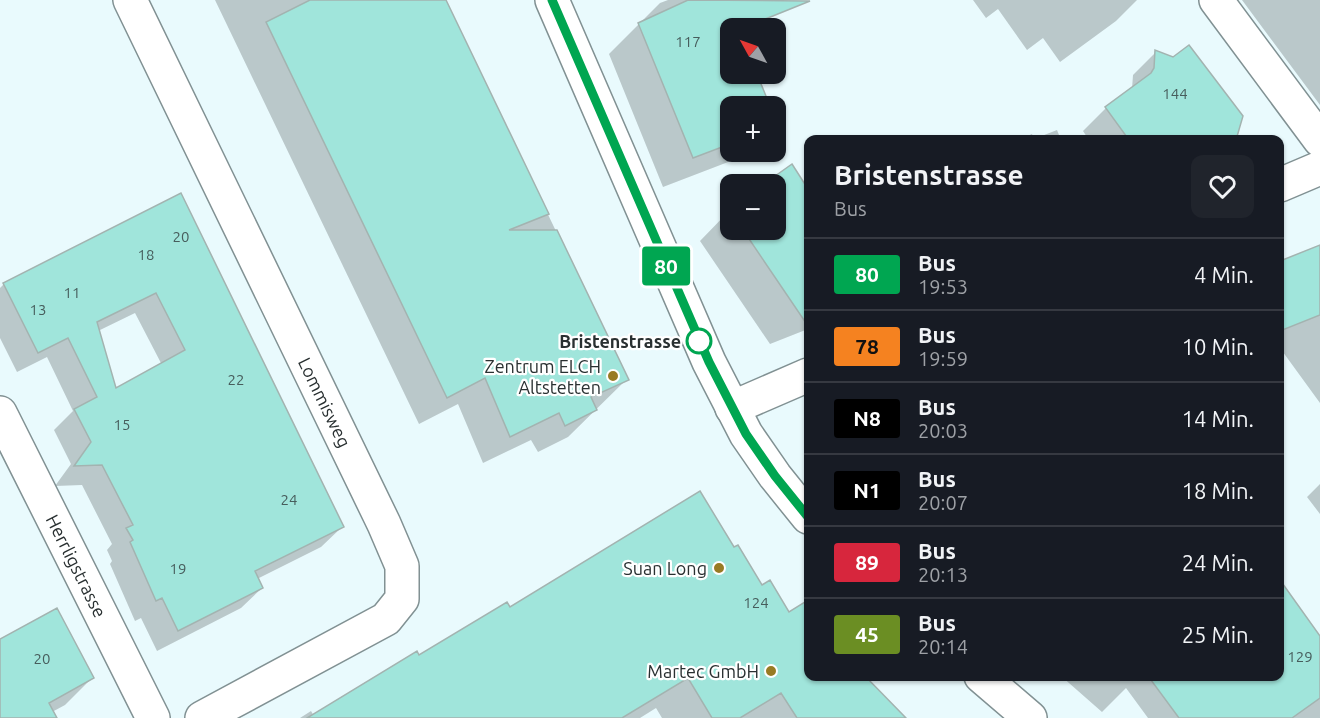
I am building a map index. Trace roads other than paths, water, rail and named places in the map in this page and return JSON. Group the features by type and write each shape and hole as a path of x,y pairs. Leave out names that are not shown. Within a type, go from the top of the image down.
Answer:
{"street":[{"name":"Lommisweg","path":"130,0 402,566 402,599 386,619 202,718"},
{"path":"552,0 696,335 746,434 804,512"},
{"path":"1216,0 1320,140"},
{"path":"1284,183 1320,168"},
{"path":"732,408 804,377"},
{"name":"Herrligstrasse","path":"0,413 153,718"},
{"path":"987,681 1030,718"}],"place":[{"name":"Bristenstrasse","path":"699,341"},
{"name":"Zentrum ELCH Altstetten","path":"613,376"},
{"name":"Suan Long","path":"719,568"},
{"name":"Martec GmbH","path":"771,671"}]}
